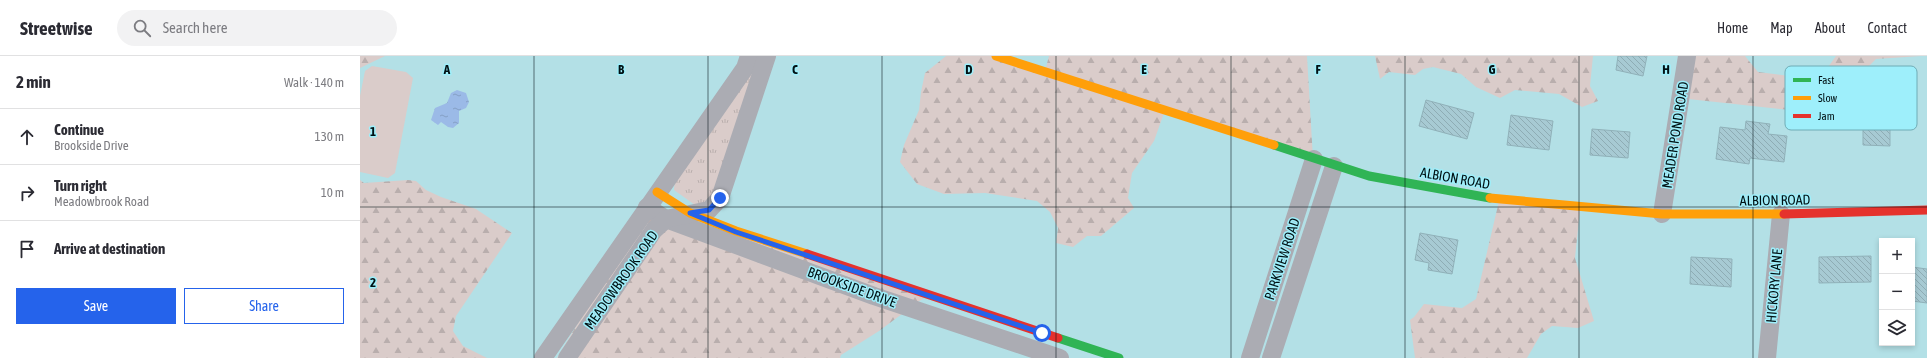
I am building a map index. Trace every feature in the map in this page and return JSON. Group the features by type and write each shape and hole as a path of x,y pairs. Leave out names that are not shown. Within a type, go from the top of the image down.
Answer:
{"street":[{"name":"MEADOWBROOK ROAD","path":"543,358 657,192 745,68 749,56"},
{"name":"MEADOWBROOK ROAD","path":"568,358 654,230 666,219 709,210 720,198 767,56"},
{"name":"ALBION ROAD","path":"996,56 1334,166 1369,176 1476,197 1662,214 1781,214 1927,210"},
{"name":"MEADER POND ROAD","path":"1662,214 1688,56"},
{"name":"PARKVIEW ROAD","path":"1250,358 1314,159"},
{"name":"PARKVIEW ROAD","path":"1271,358 1334,166"},
{"name":"BROOKSIDE DRIVE","path":"657,192 690,213 736,232 1119,358"},
{"name":"BROOKSIDE DRIVE","path":"647,207 666,219 874,296 1060,358"},
{"name":"HICKORY LANE","path":"1767,358 1781,214"}],"green space":[{"path":"360,56 385,56 360,68"},
{"path":"767,56 720,198 702,210 674,190 675,179 745,68"},
{"path":"946,56 996,56 1045,71 1049,56 1307,56 1313,159 1164,113 1154,141 1132,173 1128,198 1134,208 1101,236 1087,236 1073,247 1056,243 1058,228 1050,212 1037,201 985,193 944,194 917,184 900,162 904,145 919,110 925,73"},
{"path":"1375,56 1593,56 1590,86 1598,101 1582,107 1559,94 1515,90 1500,98 1476,87 1461,74 1433,67 1423,69 1415,75 1389,72 1380,79"},
{"path":"1683,56 1745,56 1758,72 1785,76 1785,109 1679,98"},
{"path":"1836,56 1921,56 1876,59 1869,66 1829,66"},
{"path":"372,66 406,72 413,78 395,173 388,178 360,172 360,96 365,71"},
{"path":"360,180 364,183 408,180 416,181 426,190 441,197 476,209 512,233 456,316 453,331 463,346 487,358 360,358"},
{"path":"1499,201 1580,210 1575,258 1594,321 1578,328 1552,326 1541,334 1527,358 1415,358 1410,320 1424,304 1462,308 1476,299"},
{"path":"648,206 925,297 879,331 841,355 840,358 557,358"}],"water":[{"path":"457,90 466,93 469,102 466,108 459,111 459,123 453,128 448,127 441,122 438,125 431,120 435,108 447,103 451,93"}],"building":[{"path":"1618,56 1647,56 1643,76 1616,70"},
{"path":"1426,100 1474,113 1467,139 1419,126"},
{"path":"1511,115 1553,121 1549,150 1507,145"},
{"path":"1746,121 1770,124 1768,134 1787,136 1784,162 1750,158 1749,164 1716,159 1720,127 1745,130"},
{"path":"1592,129 1630,132 1628,158 1590,155"},
{"path":"1863,130 1890,130 1890,146 1863,145"},
{"path":"1420,233 1458,240 1452,274 1428,270 1429,263 1415,260"},
{"path":"1871,256 1871,282 1819,283 1819,257"},
{"path":"1691,257 1732,259 1731,287 1690,284"},
{"path":"1915,267 1927,269 1927,303 1915,301"}],"traffic: fast":[{"path":"1274,145 1369,176 1490,198"},
{"path":"1058,338 1119,358"}],"traffic: slow":[{"path":"996,56 1274,145"},
{"path":"657,192 690,213 736,231 807,254"},
{"path":"1490,198 1662,214 1784,214"}],"traffic: jam":[{"path":"1784,214 1927,210"},
{"path":"807,254 1058,338"}],"route":[{"path":"720,198 709,210 690,213 736,232 1042,333"}]}
